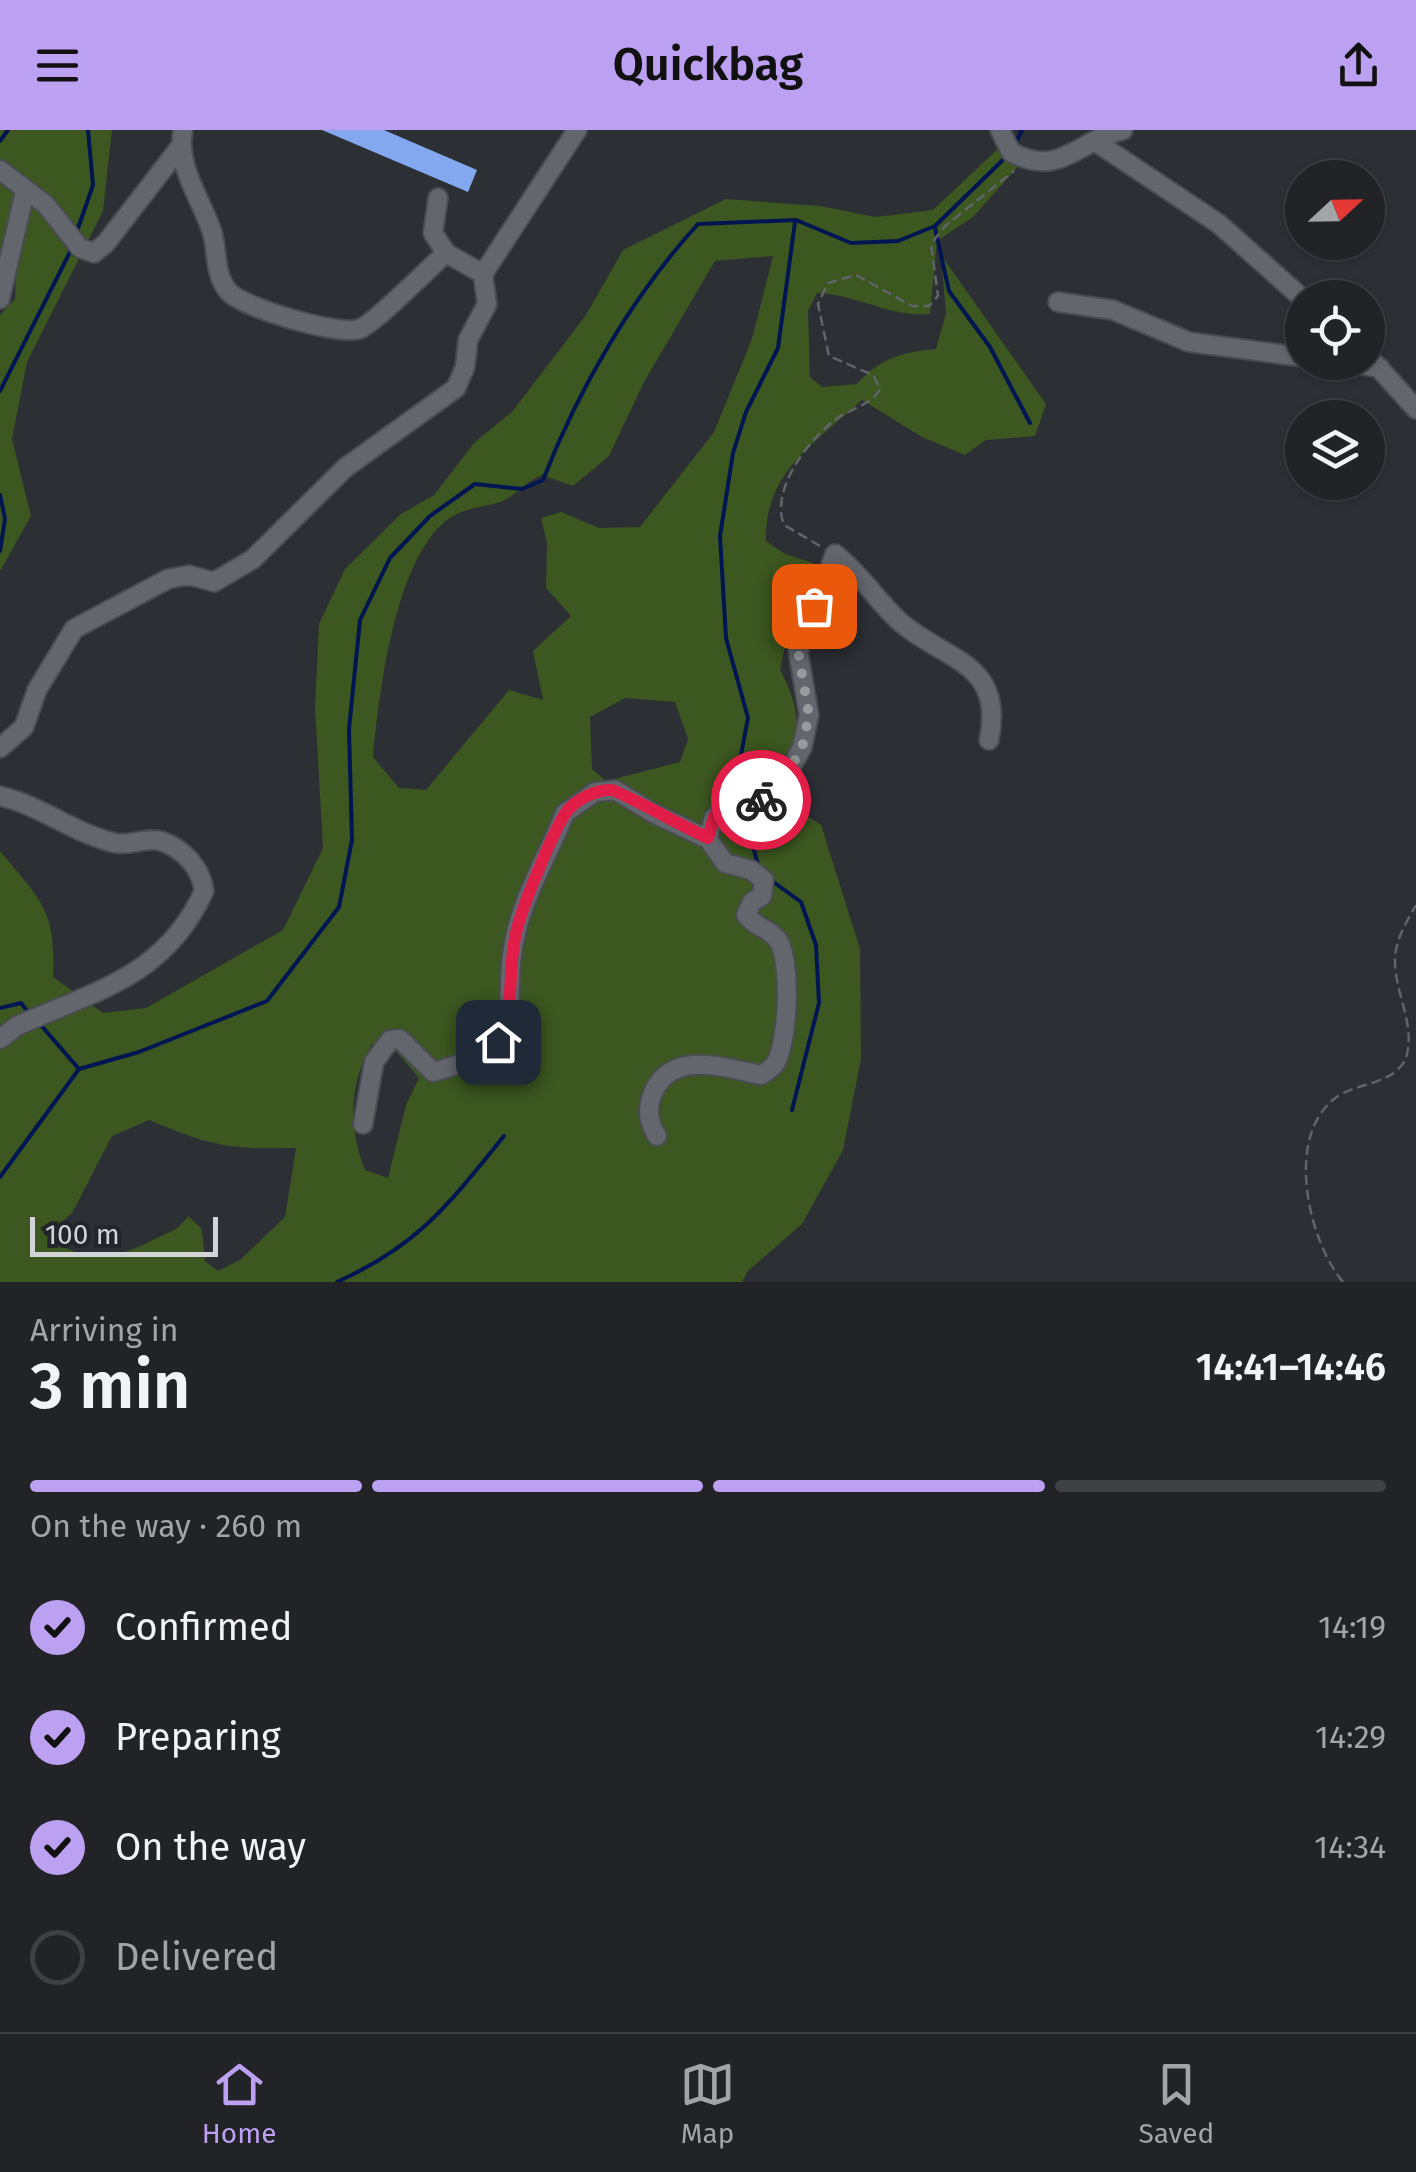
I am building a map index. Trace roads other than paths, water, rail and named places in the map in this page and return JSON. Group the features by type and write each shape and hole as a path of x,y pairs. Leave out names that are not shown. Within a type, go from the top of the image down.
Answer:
{"street":[{"path":"0,748 24,728 37,690 74,629 110,614 168,580 188,575 214,582 253,559 346,468 456,388 465,367 468,340 487,304 483,274 577,130"},
{"path":"1000,130 1010,152 1027,161 1056,160 1123,130"},
{"path":"181,138 213,235 218,272 229,293 247,304 336,330 355,331 372,324 397,295 446,253"},
{"path":"0,170 46,205 80,248 94,253 106,243 181,138"},
{"path":"1096,142 1219,224 1285,283"},
{"path":"0,299 25,192"},
{"path":"438,198 433,233 446,253 483,274"},
{"path":"1058,302 1112,310 1189,342 1285,355"},
{"path":"1385,374 1416,409"},
{"path":"708,838 714,817 723,811 747,808 776,792 802,748 809,715 798,651 834,554 900,623 964,660 989,695 993,719 989,740"},
{"path":"363,1124 374,1062 390,1040 400,1039 433,1072 474,1059 498,1042 510,1015 511,963 517,928 565,813 595,792 615,790 653,813 708,838 725,864 751,870 764,880 762,896 752,902 746,915 778,940 784,952 786,1012 781,1052 774,1065 762,1075 716,1062 673,1071 652,1096 648,1113 658,1136"},
{"path":"0,796 39,807 87,834 116,843 163,842 196,866 204,891 175,942 145,968 17,1026 0,1038"}],"waterway":[{"path":"0,141 8,130"},
{"path":"76,234 93,185 88,130"},
{"path":"1015,144 1022,130"},
{"path":"79,1069 139,1052 267,1001 339,907 352,840 349,729 360,620 390,558 430,516 475,484 522,489 543,480 609,345 651,282 698,224 796,220 851,243 898,241 935,226 1007,156"},
{"path":"740,801 738,771 748,718 726,638 720,536 733,453 746,412 778,348 795,222"},
{"path":"935,228 949,291 990,347 1030,423"},
{"path":"0,391 72,248"},
{"path":"0,495 5,519 0,551"},
{"path":"744,815 759,868"},
{"path":"772,881 801,902 816,945 819,1003 792,1110"},
{"path":"0,1008 21,1003 29,1013"},
{"path":"0,1177 79,1069 39,1023"},
{"path":"337,1282 390,1253 431,1221 504,1136"}]}
